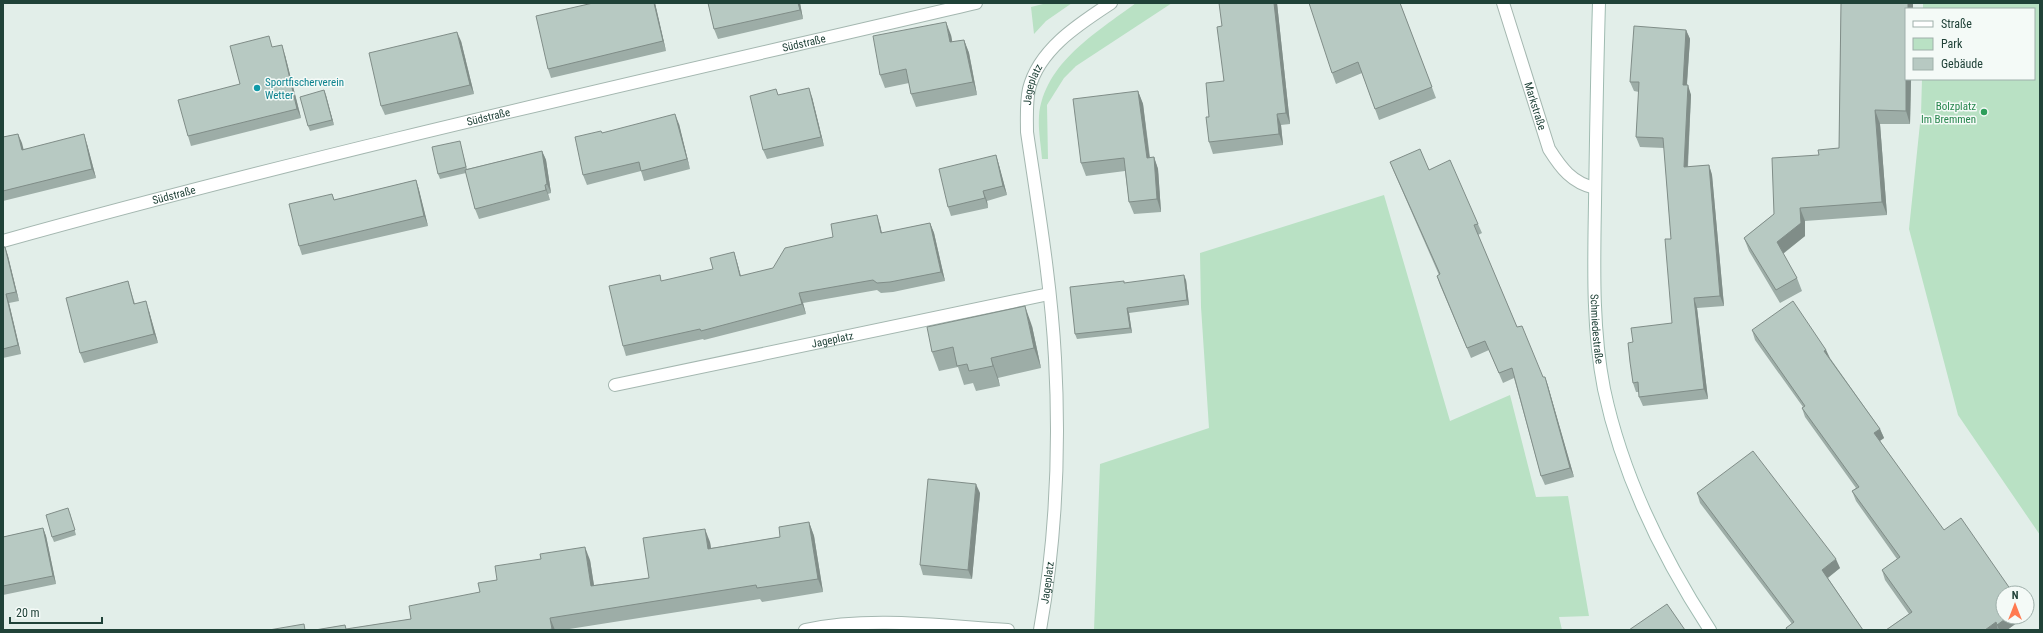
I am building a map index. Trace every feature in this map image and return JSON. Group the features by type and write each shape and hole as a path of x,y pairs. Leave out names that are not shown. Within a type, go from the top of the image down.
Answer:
{"street":[{"name":"Südstraße","path":"3,241 132,205 346,151 976,3"},
{"name":"Jageplatz","path":"1040,630 1049,576 1057,474 1058,417 1050,294 1028,132 1027,109 1029,89 1043,60 1056,45 1068,34 1111,3"},
{"name":"Markstraße","path":"1503,3 1549,149 1560,167 1582,185 1595,188"},
{"name":"Schmiedestraße","path":"1599,3 1594,260 1596,313 1604,388 1635,488 1664,552 1710,630"},
{"name":"Jageplatz","path":"615,385 1050,294"},
{"path":"805,630 847,623 873,622 1008,630"}],"green space":[{"path":"1047,3 1072,3 1046,21 1034,34 1031,7"},
{"path":"1136,3 1172,3 1076,66 1064,78 1047,105 1048,159 1042,159 1039,116 1043,97 1051,80 1075,50 1105,25"},
{"path":"1923,3 2040,3 2040,535 1958,415 1909,229 1921,114 1922,80 2035,80 2035,8 1923,8"},
{"path":"1384,195 1450,421 1510,395 1536,497 1568,496 1589,616 1559,617 1562,630 1094,630 1100,464 1209,428 1201,307 1200,253"}],"building":[{"path":"593,3 654,3 663,41 548,69 536,16"},
{"path":"708,3 798,3 800,10 714,29"},
{"path":"1219,3 1274,3 1286,113 1277,114 1279,134 1209,142 1206,117 1209,117 1206,83 1224,81 1217,27 1222,26"},
{"path":"1309,3 1400,3 1432,87 1375,109 1358,62 1332,73"},
{"path":"1841,3 1908,3 1908,8 1905,8 1906,111 1875,110 1882,202 1800,208 1801,223 1777,242 1797,278 1776,290 1744,238 1774,214 1772,158 1819,155 1818,150 1839,148"},
{"path":"946,22 950,42 964,40 973,82 911,94 906,69 880,75 873,36"},
{"path":"1634,26 1686,30 1683,85 1688,85 1684,167 1709,165 1720,296 1694,298 1704,389 1639,397 1638,382 1633,383 1630,362 1628,343 1633,342 1631,328 1672,323 1665,239 1671,239 1663,138 1636,137 1639,82 1630,82"},
{"path":"457,32 470,85 381,106 369,53"},
{"path":"269,36 272,47 282,45 297,109 188,136 178,100 240,84 230,46"},
{"path":"809,88 821,137 763,150 750,96 776,89 778,95"},
{"path":"324,90 332,120 308,126 300,97"},
{"path":"1138,91 1147,158 1154,157 1157,199 1129,202 1124,158 1081,163 1073,99"},
{"path":"675,114 687,159 641,171 639,162 583,175 575,137 601,131 602,133"},
{"path":"18,134 22,150 84,134 92,169 3,191 3,137"},
{"path":"460,141 466,167 438,174 432,147"},
{"path":"1420,149 1429,170 1450,160 1478,224 1474,225 1517,327 1522,326 1543,377 1545,377 1570,468 1541,476 1512,368 1499,373 1485,341 1467,348 1437,276 1440,274 1390,162"},
{"path":"542,151 547,184 545,185 546,190 475,209 465,170"},
{"path":"996,155 1003,186 983,191 985,198 948,207 939,169"},
{"path":"416,180 424,216 299,246 289,204 332,194 334,200"},
{"path":"877,215 881,233 930,223 941,272 890,282 877,283 873,280 799,293 802,304 701,331 700,329 623,346 609,286 660,275 661,281 713,269 710,258 734,252 740,276 773,268 785,248 833,237 831,224"},
{"path":"3,247 5,247 16,292 6,294 18,345 3,349"},
{"path":"1184,275 1187,300 1127,308 1130,328 1075,334 1070,287 1124,281 1124,283"},
{"path":"128,281 134,304 146,301 154,334 80,353 66,298"},
{"path":"1793,301 1826,350 1824,351 1880,429 1874,433 1944,530 1961,518 2007,585 1995,585 1995,623 1985,630 1886,630 1912,612 1882,570 1900,557 1852,491 1859,487 1802,408 1805,406 1752,330"},
{"path":"1025,306 1034,348 991,358 993,366 969,371 967,364 957,366 953,347 932,352 927,327"},
{"path":"1753,451 1836,559 1822,570 1863,630 1787,630 1786,628 1794,622 1697,493"},
{"path":"928,479 976,484 968,570 920,565"},
{"path":"68,508 75,530 52,537 46,515"},
{"path":"809,522 818,579 757,588 756,585 550,618 552,629 547,630 315,630 345,625 346,629 411,619 409,606 480,592 478,583 497,580 495,566 541,559 540,554 585,547 591,586 649,578 643,538 705,529 708,549 780,537 779,527"},
{"path":"43,528 53,576 3,586 3,537"},
{"path":"1667,604 1685,630 1629,630"},
{"path":"304,624 305,630 269,630"}],"place":[{"name":"Sportfischerverein Wetter","path":"257,88"},
{"name":"Bolzplatz Im Bremmen","path":"1984,112"}]}
